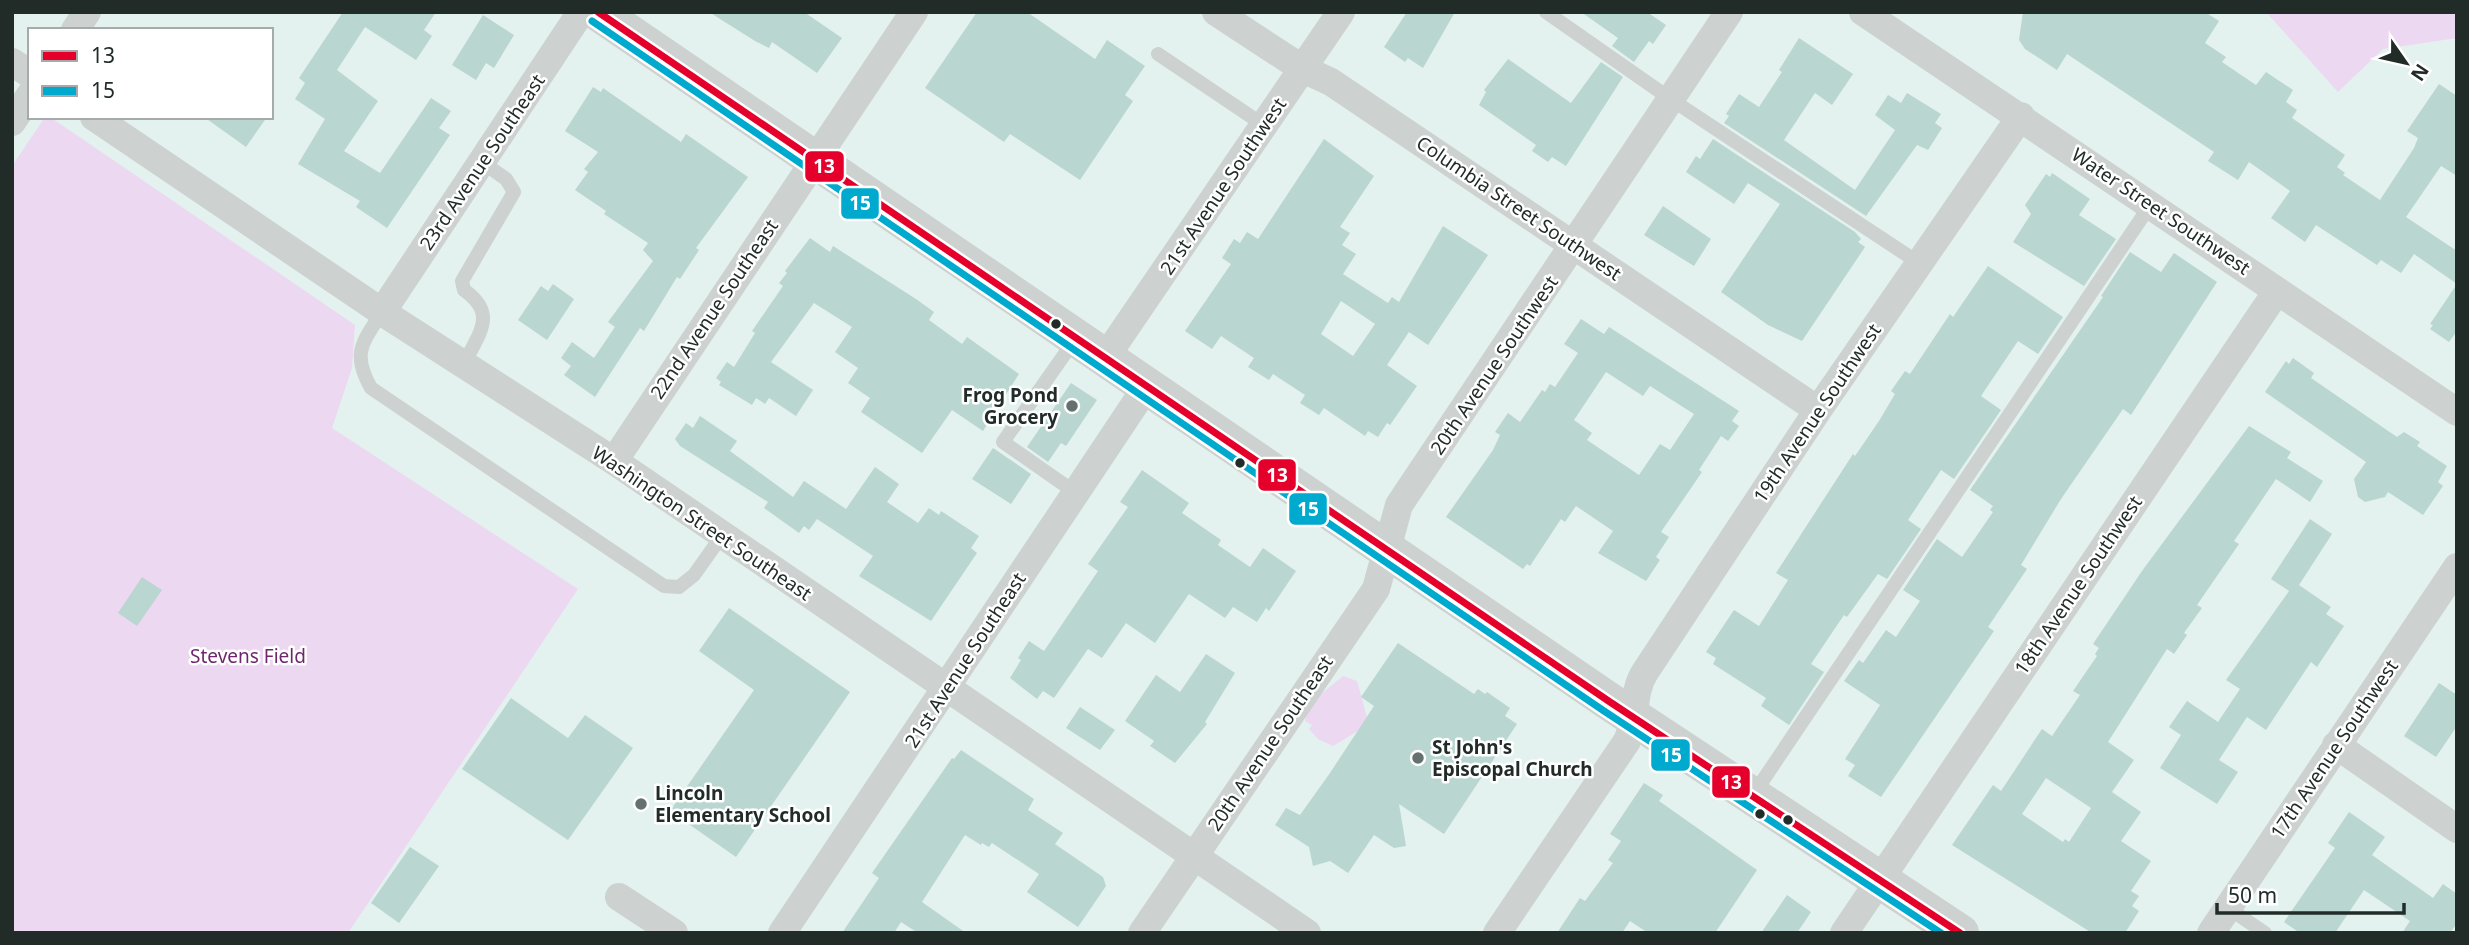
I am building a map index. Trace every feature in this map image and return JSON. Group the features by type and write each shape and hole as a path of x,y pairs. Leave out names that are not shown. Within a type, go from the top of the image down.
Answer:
{"main road":[{"path":"598,12 1635,718 1959,933"}],"street":[{"path":"76,28 87,12"},
{"name":"23rd Avenue Southeast","path":"383,312 581,12"},
{"name":"22nd Avenue Southeast","path":"614,461 914,12"},
{"name":"Columbia Street Southwest","path":"1216,12 1303,69 1331,82 1818,410"},
{"name":"21st Avenue Southwest","path":"1091,348 1265,126 1341,12"},
{"name":"20th Avenue Southwest","path":"1388,548 1399,505 1576,246 1729,12"},
{"name":"Water Street Southwest","path":"1863,12 2457,412"},
{"path":"12,62 28,73"},
{"path":"12,122 28,98"},
{"name":"19th Avenue Southwest","path":"1497,933 1620,752 1635,718 1638,682 1818,410 2021,116"},
{"name":"Washington Street Southeast","path":"97,119 383,312 614,461 721,537 1307,933"},
{"name":"18th Avenue Southwest","path":"1844,933 2277,291"},
{"name":"21st Avenue Southeast","path":"782,933 1147,386"},
{"name":"20th Avenue Southeast","path":"1142,933 1376,589 1388,548"},
{"name":"17th Avenue Southwest","path":"2211,933 2457,567"},
{"path":"2336,745 2457,829"},
{"path":"619,897 674,933"}],"lane":[{"path":"1546,12 1672,100 1919,263"},
{"path":"1158,54 1265,126"},
{"path":"464,364 484,315 480,302 464,290 462,281 514,192 506,179 482,162"},
{"path":"1752,797 2151,204"},
{"path":"383,312 360,347 360,366 370,388 641,571 664,586 679,587 694,575 721,537"},
{"path":"1076,493 1003,442 1091,348"},
{"path":"2228,908 2264,933"}],"green space":[{"path":"2266,12 2457,12 2457,38 2383,49 2338,92"},
{"name":"Stevens Field","path":"44,119 53,119 355,325 352,368 332,428 578,589 348,933 12,933 12,166"},
{"path":"1343,676 1357,681 1367,717 1358,731 1333,746 1318,739 1309,729 1312,725 1305,721 1309,704"}],"building":[{"path":"343,12 436,12 424,30 432,36 416,60 365,27 337,70 378,101 344,151 380,173 431,98 451,111 439,128 450,135 387,228 356,207 360,201 298,164 325,119 295,99 305,83 299,78"},
{"path":"709,12 804,12 842,38 817,73 772,42 769,48"},
{"path":"977,12 1027,12 1095,59 1107,40 1145,66 1125,95 1133,101 1080,180 1010,134 1004,142 925,88"},
{"path":"1407,12 1455,12 1423,68 1408,58 1405,62 1384,47"},
{"path":"1581,12 1647,12 1666,25 1653,44 1649,41 1634,62 1612,46 1618,38"},
{"path":"2023,12 2205,12 2219,21 2205,43 2226,57 2222,62 2256,85 2266,72 2293,90 2286,102 2297,110 2292,118 2345,155 2337,167 2345,173 2343,175 2380,200 2418,138 2407,131 2439,84 2457,96 2457,176 2441,166 2406,217 2457,251 2457,284 2414,254 2401,273 2381,260 2377,265 2316,225 2305,242 2271,218 2290,191 2249,162 2238,180 2208,161 2214,152 2067,54 2057,70 2025,49 2019,40"},
{"path":"483,15 514,35 494,68 486,63 476,80 452,65"},
{"path":"1799,38 1853,74 1832,105 1815,93 1784,140 1855,190 1895,130 1875,115 1888,95 1901,103 1907,93 1941,114 1935,123 1942,128 1928,150 1917,145 1866,216 1724,123 1729,116 1726,114 1739,94 1759,107 1782,72 1779,70"},
{"path":"1508,59 1571,103 1601,62 1623,77 1566,166 1552,157 1548,162 1532,151 1536,145 1479,105 1486,92 1484,90"},
{"path":"593,87 601,92 603,88 681,142 686,134 748,177 696,248 699,250 680,279 677,277 644,331 640,328 595,397 564,375 571,366 561,358 572,342 594,358 615,327 608,322 653,261 643,250 648,243 604,214 606,211 575,190 588,172 584,169 598,152 565,131"},
{"path":"207,119 266,119 246,147"},
{"path":"1324,139 1374,176 1340,227 1350,233 1342,245 1356,254 1343,274 1388,303 1392,297 1399,302 1443,226 1488,255 1428,345 1409,332 1387,365 1417,386 1390,425 1387,423 1378,437 1368,431 1365,436 1324,408 1319,415 1300,403 1305,395 1273,374 1269,380 1248,367 1254,358 1221,336 1212,349 1185,331 1231,264 1222,258 1234,239 1240,243 1247,232 1258,239","holes":["1341,301 1375,324 1353,356 1321,334"]},
{"path":"1713,139 1855,232 1861,239 1858,242 1865,247 1802,341 1768,325 1721,292 1780,204 1748,183 1734,204 1686,172 1696,156 1700,159"},
{"path":"2052,173 2090,199 2079,215 2116,239 2084,286 2013,242 2031,214 2025,205 2046,174 2050,177"},
{"path":"1663,206 1711,239 1694,266 1644,235"},
{"path":"810,238 830,252 833,246 916,299 934,312 929,320 962,344 967,337 1019,374 983,431 952,410 922,453 861,412 870,398 848,383 858,368 835,352 852,327 814,303 771,362 813,390 796,416 769,398 765,404 756,398 752,405 719,385 721,382 716,378 727,362 734,367 755,333 752,331 783,286 779,283 787,273 785,271"},
{"path":"2130,252 2161,272 2174,253 2217,282 2131,415 2123,409 2061,499 2021,565 2027,569 1988,627 1994,631 1881,797 1848,776 1855,765 1845,759 1880,705 1844,681 1859,660 1863,663 1886,630 1896,637 1920,601 1903,590 1937,539 1962,557 1993,512 1990,510 1993,506 1970,490 2103,297 2101,296"},
{"path":"1988,266 2063,317 2038,354 2018,341 1981,396 2001,410 1954,479 1941,470 1908,520 1921,529 1887,579 1878,574 1847,617 1844,615 1811,664 1824,672 1789,725 1761,706 1766,698 1713,664 1716,658 1706,652 1734,610 1759,626 1788,580 1776,573 1853,454 1855,456 1879,421 1895,394 1891,391 1905,371 1910,374 1950,314 1953,317"},
{"path":"553,284 574,299 547,340 518,320 541,286 548,291"},
{"path":"2457,284 2457,331 2449,342 2430,329 2433,325 2430,324"},
{"path":"1581,319 1604,334 1609,327 1739,411 1732,421 1739,426 1728,441 1721,436 1699,470 1702,472 1661,532 1669,537 1656,557 1660,560 1646,581 1598,553 1613,531 1576,506 1565,522 1561,519 1530,566 1527,564 1523,569 1446,517 1493,450 1500,435 1495,432 1508,413 1520,422 1542,390 1545,392 1550,384 1555,387 1578,353 1564,344","holes":["1606,372 1643,396 1650,386 1694,414 1670,450 1660,444 1639,475 1587,440 1592,433 1574,420"]},
{"path":"2293,358 2314,373 2311,378 2397,437 2404,432 2420,442 2417,446 2447,466 2438,482 2443,486 2423,515 2388,492 2385,497 2365,502 2358,497 2354,479 2366,462 2265,392 2286,361 2289,364"},
{"path":"1071,383 1097,400 1066,446 1061,443 1048,462 1027,447"},
{"path":"700,416 737,441 730,451 793,497 804,481 846,509 875,467 899,484 887,502 918,523 929,508 939,515 941,511 979,536 971,548 977,553 931,621 859,576 873,556 817,519 809,530 804,526 799,533 764,508 768,502 680,446 675,439 686,423 693,428"},
{"path":"2249,426 2291,452 2287,458 2323,481 2310,502 2276,479 2234,541 2239,544 2197,605 2202,608 2184,633 2187,635 2174,654 2167,649 2108,742 2134,760 2112,792 2141,812 2121,841 2151,861 2131,891 2139,896 2132,906 2139,911 2125,933 2092,933 1952,845 1993,785 2001,791 2042,729 2052,736 2080,695 2073,691 2097,656 2095,654 2099,648 2093,644 2142,571","holes":["2046,778 2091,808 2069,842 2065,839 2063,842 2022,814"]},
{"path":"993,448 1031,474 1011,504 972,479"},
{"path":"1142,470 1189,503 1182,513 1221,540 1218,545 1250,567 1263,548 1296,571 1269,611 1266,608 1257,622 1233,607 1225,618 1189,594 1155,643 1126,623 1102,658 1088,649 1054,698 1043,691 1037,699 1010,678 1021,660 1018,658 1029,641 1044,651 1098,571 1088,564 1128,507 1120,502"},
{"path":"2310,519 2332,534 2299,585 2331,607 2326,614 2344,626 2317,667 2311,662 2266,730 2247,717 2219,760 2238,772 2217,804 2160,768 2181,735 2169,727 2187,701 2218,722 2240,689 2226,680 2289,591 2271,579"},
{"path":"142,577 162,590 137,626 118,613"},
{"path":"729,608 850,692 736,857 670,811 754,690 699,651"},
{"name":"St John's Episcopal Church","path":"1398,643 1474,694 1478,689 1485,694 1487,692 1510,708 1505,716 1517,724 1444,834 1399,804 1406,846 1394,848 1374,835 1348,873 1330,861 1313,866 1309,847 1275,825 1286,808 1300,815 1330,773 1374,706 1361,697"},
{"path":"1206,654 1235,673 1205,722 1207,724 1175,763 1150,746 1154,741 1125,721 1156,675 1180,692"},
{"path":"2439,683 2457,695 2457,726 2436,757 2404,736"},
{"path":"511,698 568,738 585,715 633,748 568,840 462,769"},
{"path":"1080,707 1115,730 1100,750 1066,728"},
{"path":"961,750 1034,799 1028,810 1063,833 1055,844 1103,877 1106,886 1078,927 1027,892 1039,874 992,843 989,847 982,843 981,845 965,835 922,902 966,933 918,933 901,922 894,933 842,933 879,878 872,873 952,758"},
{"path":"1644,783 1663,795 1659,801 1757,870 1715,933 1648,933 1630,921 1622,933 1557,933 1580,898 1585,901 1613,863 1608,860 1621,841 1610,834"},
{"path":"2349,812 2385,837 2372,855 2433,898 2443,884 2457,894 2457,923 2450,933 2402,933 2410,921 2364,890 2335,933 2300,933 2284,922 2335,848 2328,843"},
{"path":"410,847 439,866 399,923 371,903"},
{"path":"1787,895 1811,912 1797,933 1761,933"}],"transit line":[{"name":"13","path":"598,12 1610,702 1960,933"},
{"name":"15","path":"592,21 1604,711 1941,933"}],"place":[{"name":"Frog Pond Grocery","path":"1072,406"},
{"name":"St John's Episcopal Church","path":"1418,758"},
{"name":"Lincoln Elementary School","path":"641,804"}]}
